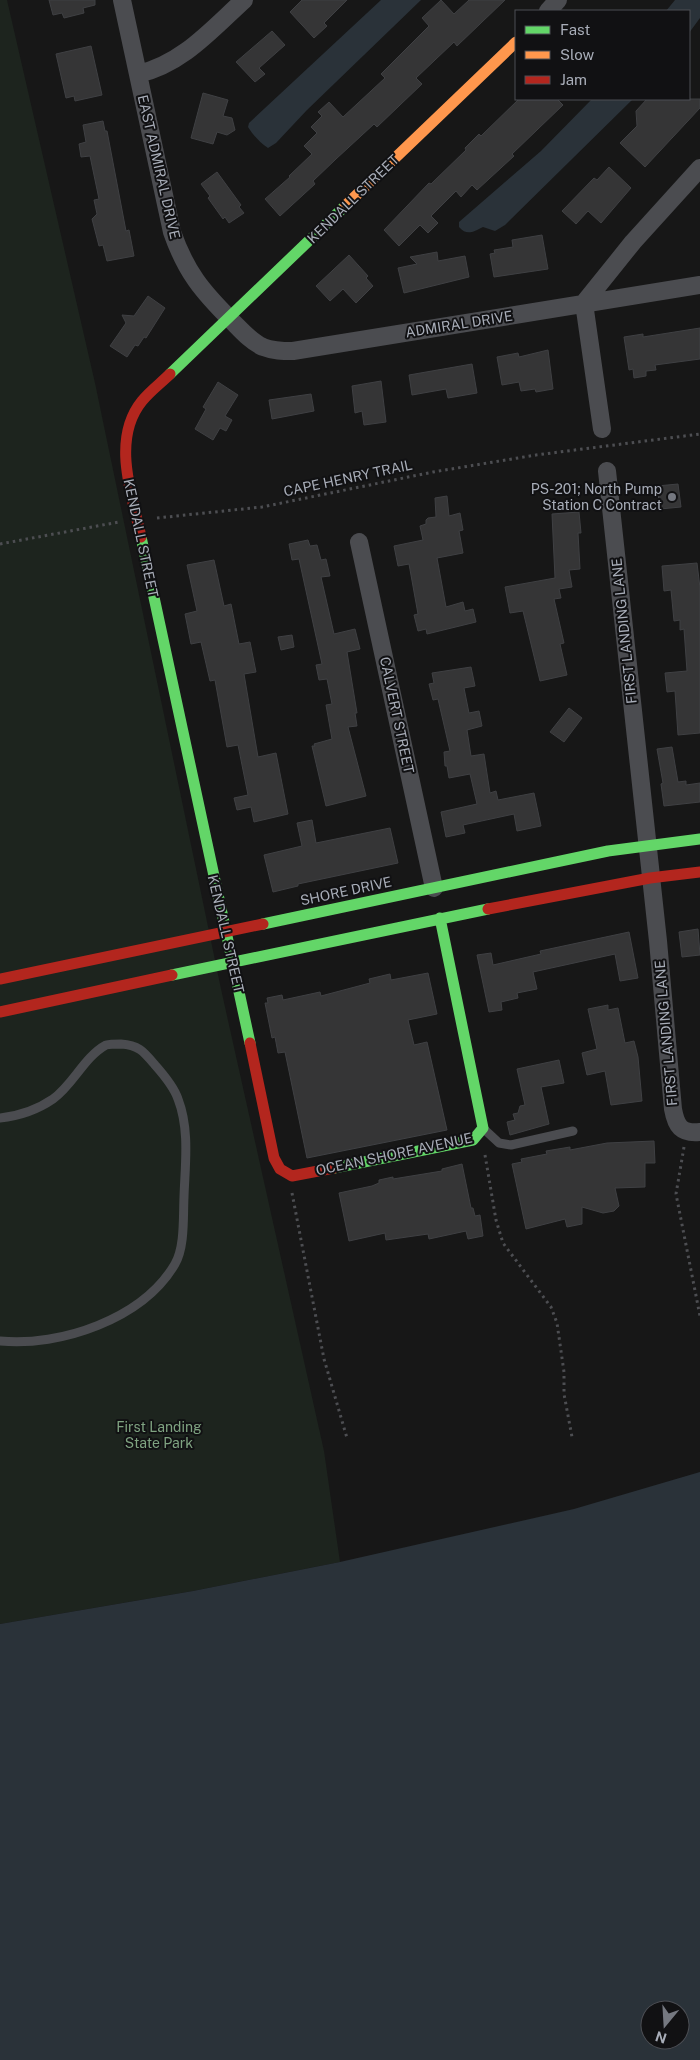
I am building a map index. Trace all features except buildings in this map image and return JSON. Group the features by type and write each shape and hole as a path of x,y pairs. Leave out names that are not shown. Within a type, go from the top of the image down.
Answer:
{"main road":[{"name":"KENDALL STREET","path":"292,1176 278,1168 274,1158 224,932 128,475 125,448 127,431 133,415 142,401 515,43"},
{"name":"SHORE DRIVE","path":"0,979 608,851 700,839"},
{"path":"0,1012 440,918 650,878 700,872"},
{"path":"440,918 483,1128"},
{"name":"OCEAN SHORE AVENUE","path":"292,1176 473,1140 480,1135 483,1128"}],"street":[{"name":"EAST ADMIRAL DRIVE","path":"122,0 172,232 180,254 196,281 229,318"},
{"path":"138,74 169,63 191,49 244,0"},
{"path":"549,10 558,0"},
{"path":"603,438 584,303 633,242 700,168"},
{"name":"ADMIRAL DRIVE","path":"229,318 250,339 264,347 278,351 294,351 700,285"},
{"name":"FIRST LANDING LANE","path":"607,472 673,1109 675,1121 680,1128 693,1132"},
{"name":"CALVERT STREET","path":"360,542 434,888"}],"lane":[{"path":"0,1118 31,1111 54,1098 71,1082 90,1059 107,1045 123,1044 142,1049 162,1073 178,1099 184,1124 186,1159 183,1236 176,1263 158,1287 132,1308 95,1327 57,1339 21,1343 0,1340"},
{"name":"OCEAN SHORE AVENUE","path":"483,1128 499,1143 511,1145 574,1131"}],"path":[{"name":"CAPE HENRY TRAIL","path":"0,544 119,521 262,507 603,438 700,434"},
{"path":"603,438 607,472"},
{"path":"693,1132 676,1194 700,1316"},
{"path":"485,1154 496,1220 503,1243 551,1307 557,1323 564,1372 564,1394 572,1437"},
{"path":"292,1176 291,1186 324,1359 346,1438"}],"green space":[{"name":"First Landing State Park","path":"0,0 7,0 95,383 221,989 324,1451 340,1562 193,1591 0,1624"}],"shaded area":[{"path":"381,0 421,0 307,110 276,143 268,148 262,144 248,127 249,123"},
{"path":"675,0 700,0 700,18 690,32 690,10 667,10"},
{"path":"591,100 632,100 505,225 495,231 483,227 465,232 459,227 459,222 541,151"},
{"path":"700,1472 700,2060 0,2060 0,1624 193,1591 340,1562 574,1509"}],"traffic: fast":[{"path":"170,374 345,206"},
{"path":"141,537 250,1043"},
{"path":"263,924 608,851 700,839"},
{"path":"172,975 488,909"},
{"path":"334,1168 473,1140 483,1128 440,918"}],"traffic: slow":[{"path":"345,206 515,43"}],"traffic: jam":[{"path":"141,537 126,468 128,432 133,416 142,401 170,374"},
{"path":"488,909 650,878 700,872"},
{"path":"0,979 263,924"},
{"path":"0,1012 172,975"},
{"path":"250,1043 274,1158 280,1169 292,1176 334,1168"}],"place":[{"name":"PS-201; North Pump Station C Contract","path":"672,497"}]}
